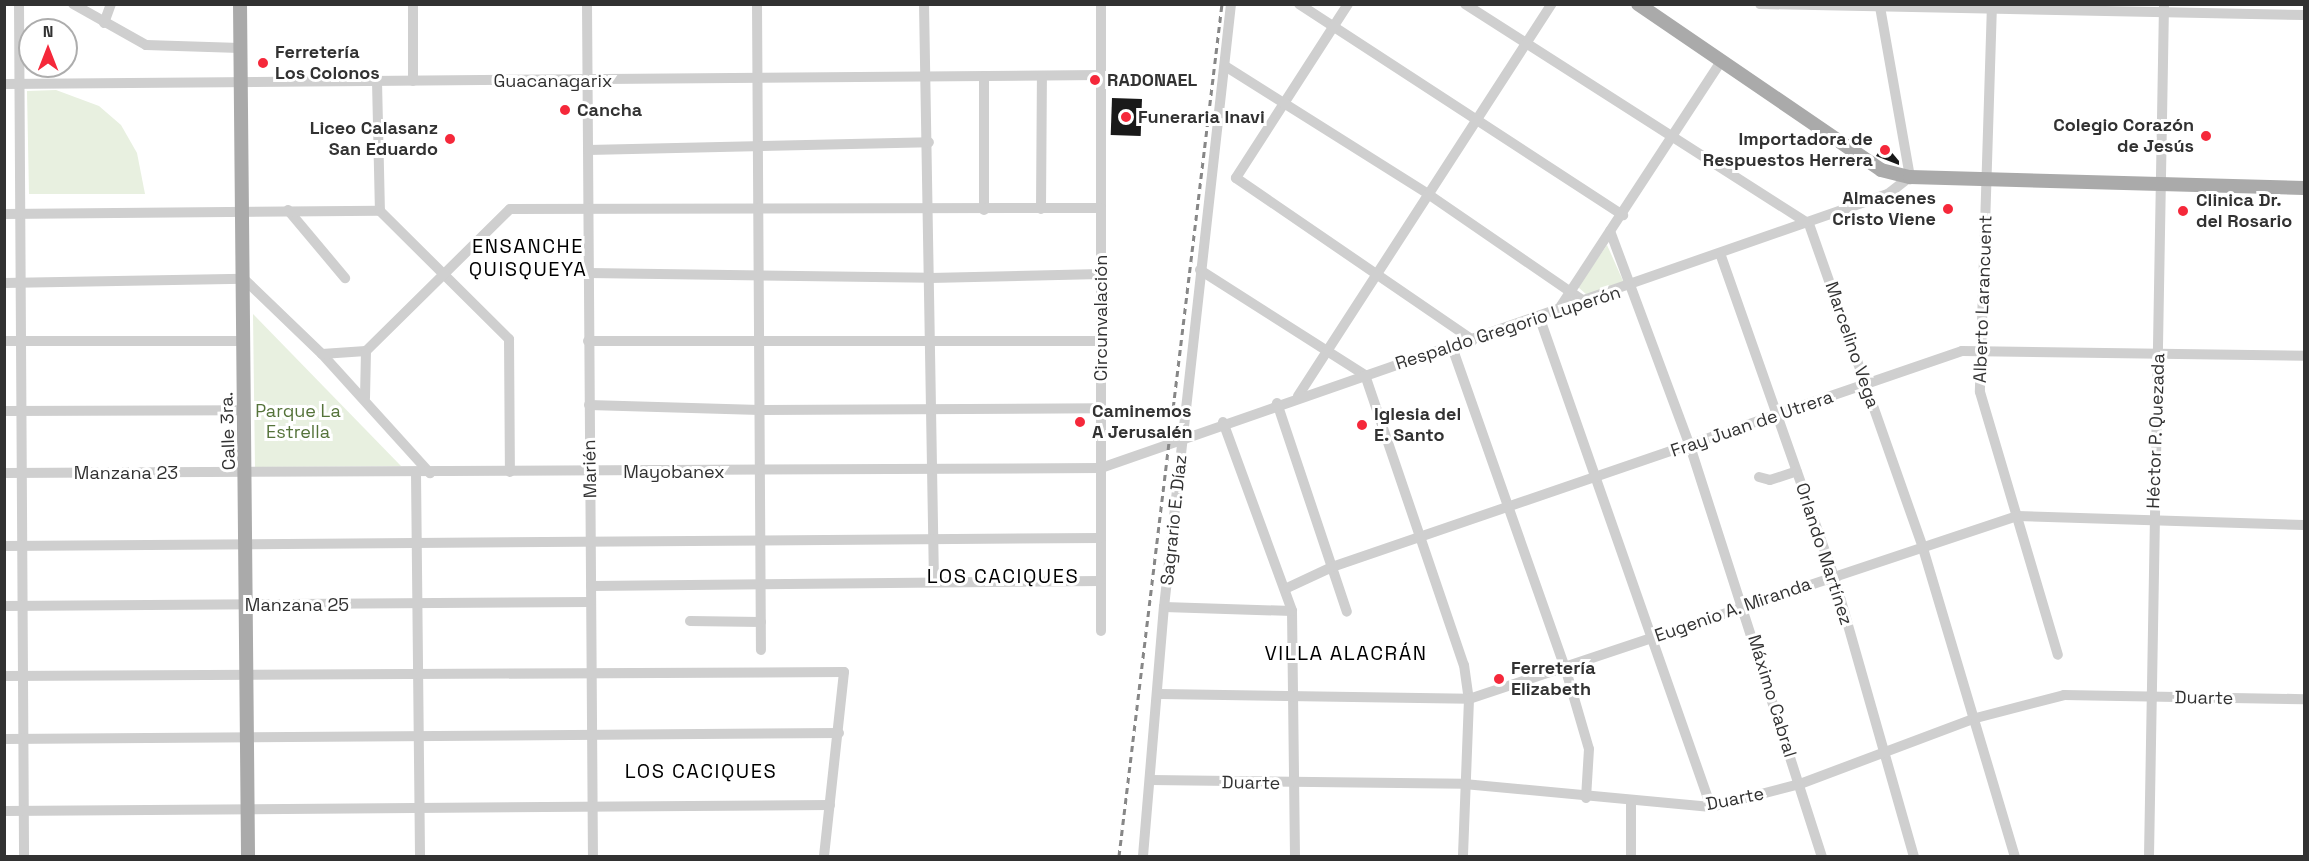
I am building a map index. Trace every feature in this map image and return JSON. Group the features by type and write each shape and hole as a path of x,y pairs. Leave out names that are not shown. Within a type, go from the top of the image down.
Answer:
{"main road":[{"name":"Calle 3ra.","path":"240,4 241,210 247,473 249,856"},
{"path":"1638,4 1881,170 1910,177 2161,186 2304,188"}],"street":[{"path":"19,4 24,856"},
{"path":"73,4 146,45 240,48"},
{"path":"104,23 111,4"},
{"path":"413,4 413,81"},
{"name":"Marién","path":"587,4 593,856"},
{"path":"757,4 761,650"},
{"path":"924,4 929,142 930,536 934,581"},
{"name":"Circunvalación","path":"1101,4 1101,631"},
{"name":"Sagrario E. Díaz","path":"1143,856 1160,694 1164,607 1231,4"},
{"path":"1299,4 1623,215"},
{"path":"1348,4 1236,178 1377,271 1473,340"},
{"path":"1465,4 1672,140 1809,224"},
{"path":"1298,396 1325,350 1478,121 1552,4"},
{"path":"1761,4 1880,7 1906,5 2259,9 2304,15"},
{"path":"1880,7 1910,177"},
{"name":"Alberto Larancuent","path":"1992,7 1980,392 2058,655"},
{"name":"Héctor P. Quezada","path":"2149,856 2153,521 2159,353 2164,8"},
{"path":"1557,312 1623,215 1721,61"},
{"path":"1225,66 1428,194 1584,302"},
{"name":"Guacanagarix","path":"4,84 241,80 588,82 757,77 1101,75"},
{"path":"984,76 984,210"},
{"path":"1041,209 1042,76"},
{"path":"377,81 380,211 509,339 510,472"},
{"path":"588,150 929,142"},
{"name":"Respaldo Gregorio Luperón","path":"1101,468 1277,403 1540,319 1721,256 1888,195 1910,177"},
{"path":"322,354 366,351 504,211 588,208 760,211 1101,208"},
{"path":"4,214 241,210 380,211"},
{"path":"288,210 345,278"},
{"name":"Marcelino Vega","path":"1809,224 1922,545 1976,718 2015,856"},
{"name":"Máximo Cabral","path":"1610,231 1690,446 1822,856"},
{"name":"Orlando Martínez","path":"1721,256 1834,576 1914,856"},
{"path":"1200,270 1365,375 1423,536 1464,665 1468,699 1463,856"},
{"path":"588,273 930,278 1101,274"},
{"path":"4,283 243,279 365,398 430,473"},
{"path":"1540,319 1599,477 1651,637 1711,807"},
{"path":"4,342 244,341"},
{"path":"588,341 931,344 1101,341"},
{"path":"1452,347 1512,509 1589,748 1586,798"},
{"path":"365,398 366,351"},
{"name":"Fray Juan de Utrera","path":"1287,588 1332,567 1512,509 1962,351 2304,356"},
{"path":"1277,403 1347,612"},
{"path":"589,405 760,410 1101,408"},
{"path":"4,411 245,410"},
{"path":"1223,422 1287,588 1292,611 1295,856"},
{"name":"Mayobanex","path":"247,473 760,472 1101,468"},
{"path":"1759,477 1770,480 1797,471"},
{"name":"Manzana 23","path":"4,473 247,473"},
{"path":"417,473 421,738 420,856"},
{"name":"Eugenio A. Miranda","path":"1160,694 1468,699 1565,668 1922,545 2017,516 2304,525"},
{"path":"4,546 418,544 591,539 930,536 1101,538"},
{"path":"591,586 1100,581"},
{"name":"Manzana 25","path":"4,606 419,605 590,602"},
{"path":"1164,607 1292,611"},
{"path":"690,621 760,622"},
{"path":"4,676 592,675 843,672 839,734 824,856"},
{"name":"Duarte","path":"1151,780 1294,784 1464,784 1586,798 1711,807 1800,784 1976,718 2064,695 2304,699"},
{"path":"4,739 248,735 421,738 839,734"},
{"path":"1631,802 1631,856"},
{"path":"4,811 830,805"}],"green space":[{"path":"56,90 99,106 121,125 137,153 145,194 29,194 27,91"},
{"path":"1607,245 1624,283 1587,295 1578,287"},
{"name":"Parque La Estrella","path":"253,314 401,466 255,467"}],"building":[{"name":"Funeraria Inavi","path":"1112,98 1142,99 1141,136 1111,135"},
{"name":"Importadora de Respuestos Herrera","path":"1884,143 1899,161 1899,165 1876,156"}],"railway":[{"path":"1119,856 1222,4"}],"place":[{"name":"Ferretería Los Colonos","path":"263,63"},
{"name":"RADONAEL","path":"1095,80"},
{"name":"Cancha","path":"565,110"},
{"name":"Funeraria Inavi","path":"1126,117"},
{"name":"Colegio Corazón de Jesús","path":"2206,136"},
{"name":"Liceo Calasanz San Eduardo","path":"450,139"},
{"name":"Importadora de Respuestos Herrera","path":"1885,150"},
{"name":"Almacenes Cristo Viene","path":"1948,209"},
{"name":"Clinica Dr. del Rosario","path":"2183,211"},
{"name":"Caminemos A Jerusalén","path":"1080,422"},
{"name":"Iglesia del E. Santo","path":"1362,425"},
{"name":"Ferretería Elizabeth","path":"1499,679"}],"district":[{"name":"ENSANCHE QUISQUEYA","path":"528,258"},
{"name":"LOS CACIQUES","path":"1003,576"},
{"name":"VILLA ALACRÁN","path":"1346,653"},
{"name":"LOS CACIQUES","path":"701,771"}]}
